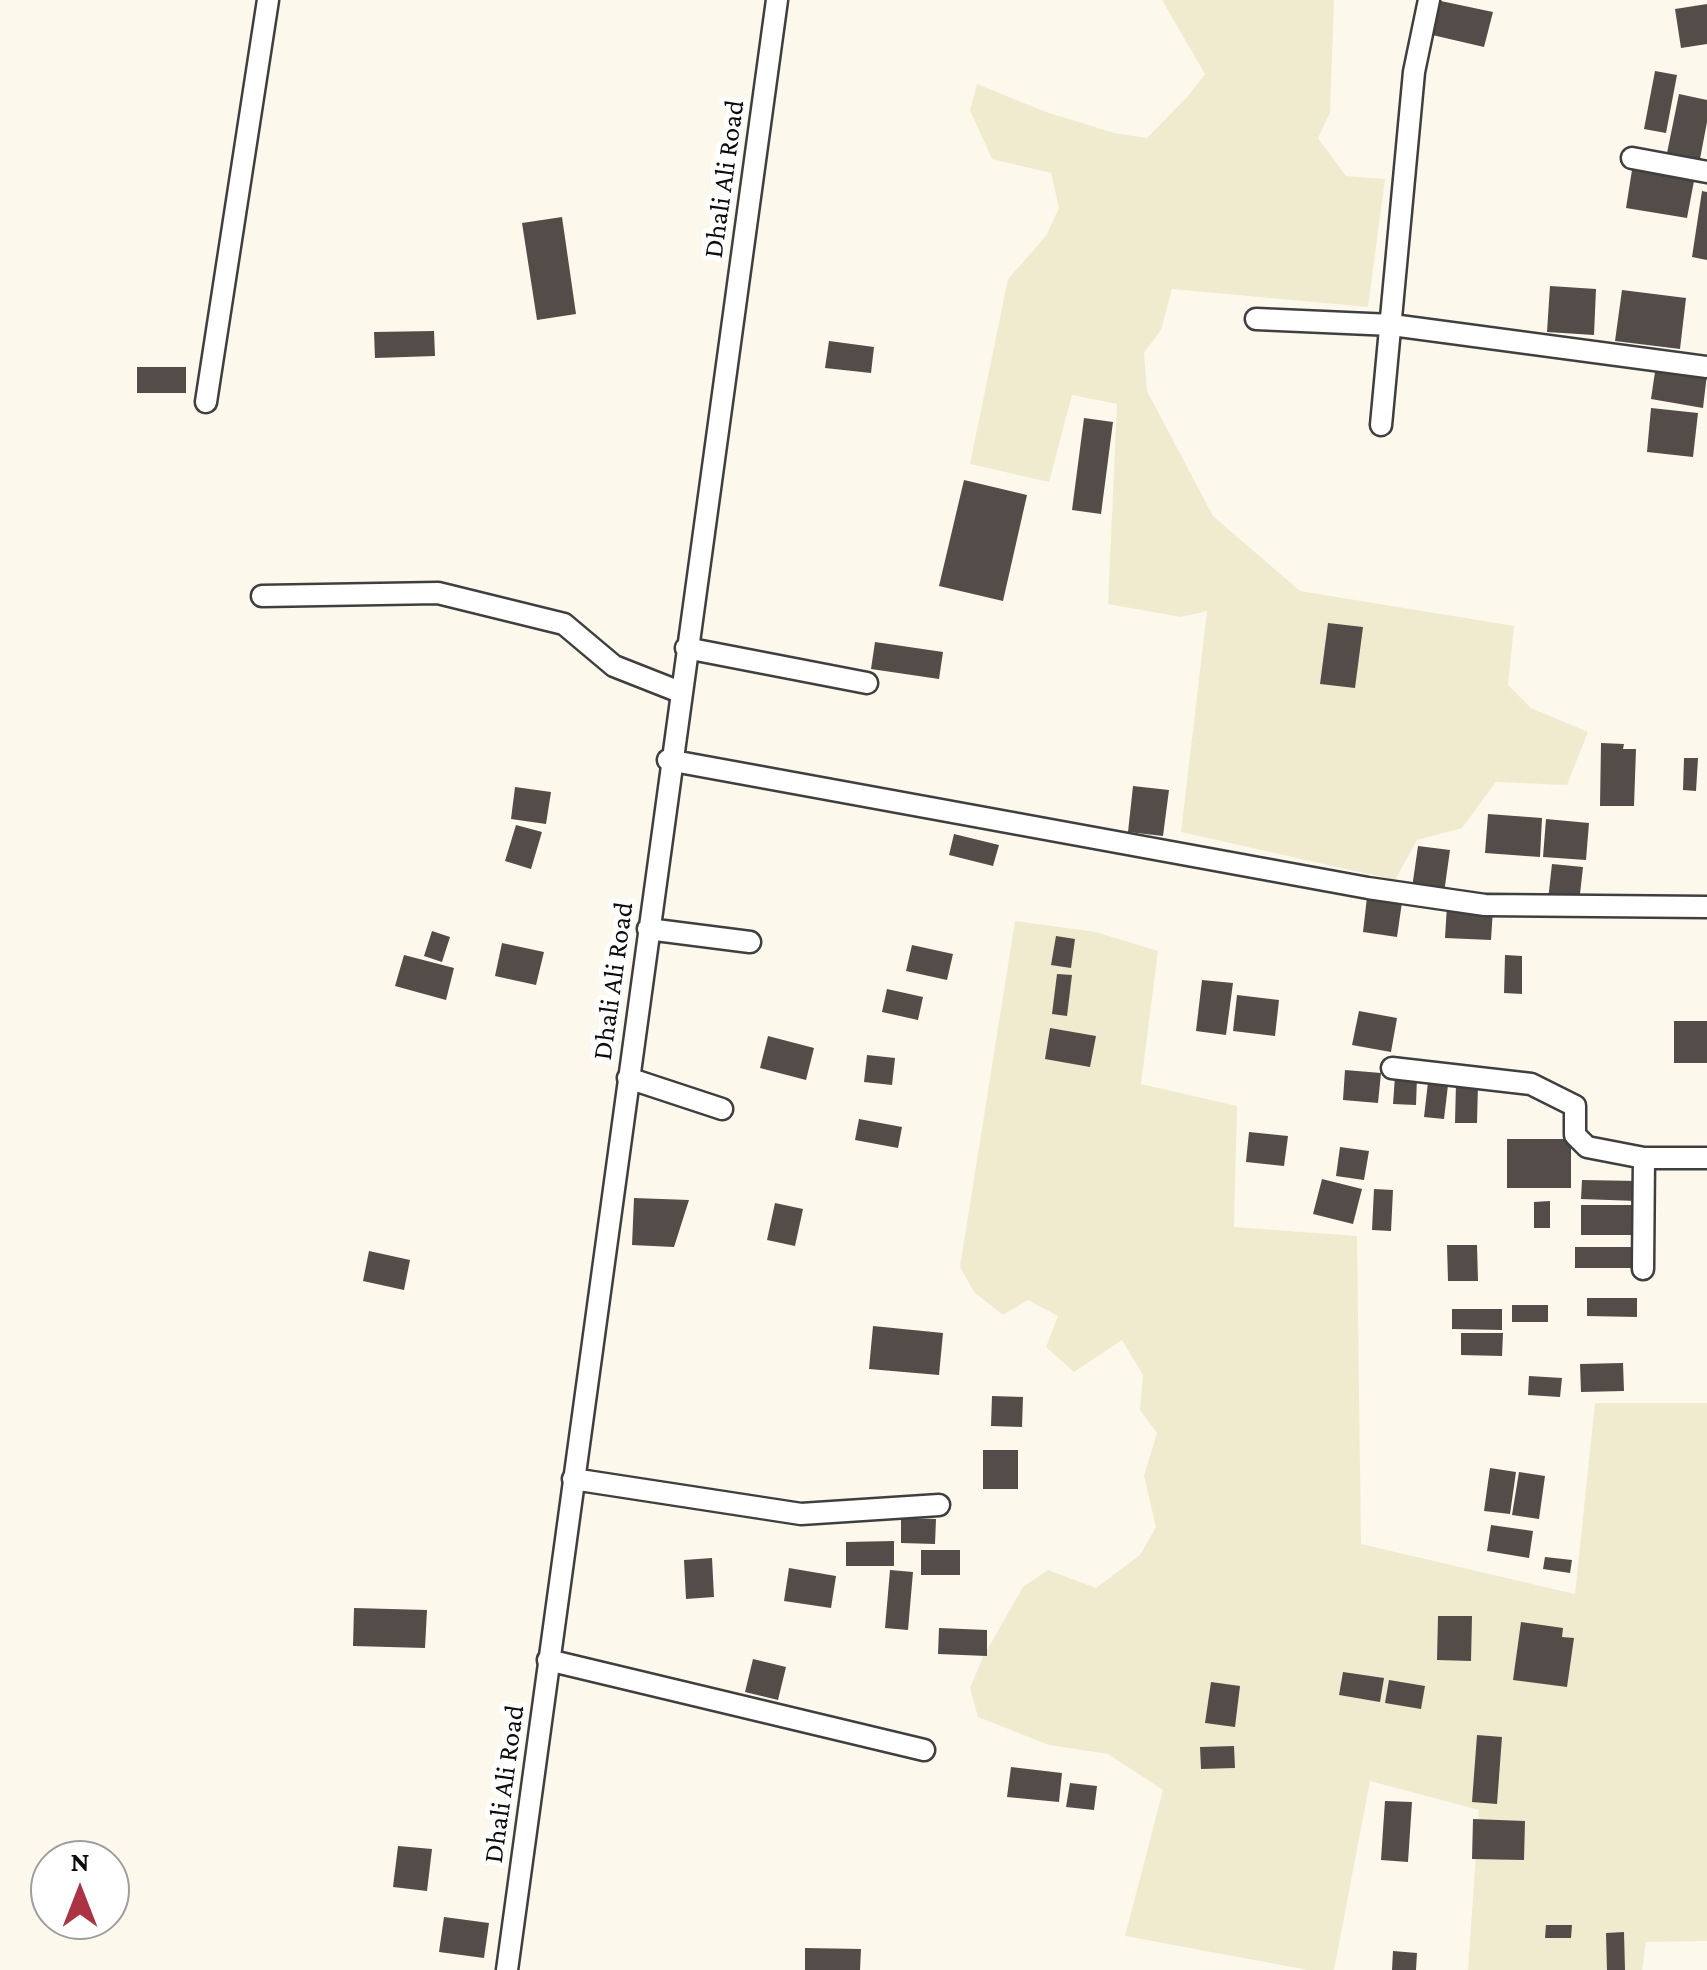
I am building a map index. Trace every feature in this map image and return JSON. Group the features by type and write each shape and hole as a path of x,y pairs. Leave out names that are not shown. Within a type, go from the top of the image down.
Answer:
{"street":[{"path":"206,402 268,0"},
{"name":"Dhali Ali Road","path":"507,1970 669,760 777,0"},
{"path":"1381,425 1414,72 1429,0"},
{"path":"1632,158 1707,172"},
{"path":"1256,319 1392,325 1707,367"},
{"path":"262,596 438,593 564,624 614,666 680,692"},
{"path":"686,648 867,683"},
{"path":"669,760 1368,888 1465,902 1707,908"},
{"path":"648,929 750,942"},
{"path":"1392,1068 1531,1084 1574,1106 1574,1135 1587,1148 1644,1158 1707,1158"},
{"path":"628,1078 722,1109"},
{"path":"1642,1269 1644,1158"},
{"path":"573,1479 801,1514 938,1506"},
{"path":"548,1660 924,1750"}],"shaded area":[{"path":"1162,0 1334,0 1330,113 1318,138 1346,176 1385,179 1368,307 1172,289 1161,330 1144,353 1147,391 1213,516 1300,591 1514,626 1508,685 1531,708 1588,732 1567,785 1496,782 1462,828 1417,840 1395,880 1181,832 1207,611 1181,617 1108,604 1117,404 1072,395 1049,482 970,464 1008,279 1046,236 1059,208 1051,173 992,159 970,110 977,84 1046,112 1114,133 1147,138 1205,74"},
{"path":"1015,921 1096,932 1158,951 1141,1084 1237,1106 1234,1227 1357,1236 1361,1544 1575,1594 1595,1403 1707,1403 1707,1941 1646,1942 1642,1970 1468,1970 1479,1810 1370,1781 1334,1970 1308,1970 1125,1936 1163,1790 1108,1754 1049,1745 978,1717 970,1688 1023,1587 1048,1570 1096,1588 1140,1555 1156,1527 1144,1476 1157,1433 1140,1410 1143,1375 1122,1340 1074,1372 1046,1347 1058,1316 1028,1300 1003,1315 974,1292 960,1267"}],"building":[{"path":"1436,0 1493,12 1484,47 1428,34"},
{"path":"1707,4 1707,44 1681,48 1675,9"},
{"path":"1655,71 1677,75 1666,133 1644,129"},
{"path":"1679,94 1707,100 1700,159 1667,153"},
{"path":"1632,170 1694,181 1687,218 1626,208"},
{"path":"1702,191 1707,192 1707,260 1692,257"},
{"path":"562,217 576,314 537,320 522,223"},
{"path":"1550,286 1596,289 1594,335 1547,332"},
{"path":"1622,290 1686,298 1680,349 1615,341"},
{"path":"434,331 435,356 375,358 374,332"},
{"path":"829,341 874,347 871,373 825,368"},
{"path":"1656,365 1707,374 1703,408 1651,399"},
{"path":"137,367 186,367 186,393 137,393"},
{"path":"1651,408 1698,413 1693,457 1647,452"},
{"path":"1084,418 1113,422 1101,514 1072,510"},
{"path":"964,480 1027,495 1003,601 939,586"},
{"path":"1328,623 1363,627 1355,688 1320,684"},
{"path":"875,642 943,652 939,679 871,669"},
{"path":"1601,743 1636,749 1634,806 1600,806"},
{"path":"1684,758 1698,758 1696,791 1683,790"},
{"path":"1133,786 1169,790 1163,836 1128,832"},
{"path":"515,787 551,792 546,824 511,819"},
{"path":"1488,814 1542,818 1540,857 1485,853"},
{"path":"1546,819 1589,823 1586,860 1543,857"},
{"path":"516,825 542,832 531,869 505,861"},
{"path":"954,834 999,845 993,866 949,855"},
{"path":"1418,846 1450,850 1444,893 1412,888"},
{"path":"1552,864 1583,867 1579,903 1548,900"},
{"path":"1367,897 1402,902 1397,937 1363,932"},
{"path":"1447,905 1493,909 1491,940 1445,938"},
{"path":"432,931 450,937 442,962 424,956"},
{"path":"1056,936 1075,939 1071,968 1051,965"},
{"path":"502,943 544,952 536,985 495,976"},
{"path":"912,945 953,954 947,980 906,971"},
{"path":"404,955 454,968 446,1000 395,986"},
{"path":"1505,955 1522,956 1522,994 1504,993"},
{"path":"1057,974 1072,975 1067,1016 1052,1014"},
{"path":"1202,980 1233,983 1226,1035 1196,1031"},
{"path":"887,989 923,997 918,1020 882,1012"},
{"path":"1237,995 1279,1000 1275,1036 1233,1031"},
{"path":"1359,1011 1397,1018 1391,1052 1352,1045"},
{"path":"1674,1021 1707,1021 1707,1063 1674,1063"},
{"path":"1050,1028 1096,1036 1090,1067 1045,1059"},
{"path":"768,1036 814,1048 806,1080 760,1068"},
{"path":"867,1055 895,1058 892,1085 864,1082"},
{"path":"1345,1070 1381,1073 1378,1103 1343,1100"},
{"path":"1395,1076 1417,1077 1416,1105 1393,1104"},
{"path":"1428,1082 1448,1085 1444,1119 1424,1117"},
{"path":"1456,1083 1478,1084 1477,1123 1455,1123"},
{"path":"859,1119 902,1127 898,1148 855,1140"},
{"path":"1249,1132 1288,1136 1284,1166 1246,1162"},
{"path":"1507,1139 1571,1139 1571,1188 1507,1188"},
{"path":"1340,1147 1369,1151 1364,1180 1336,1176"},
{"path":"1322,1179 1362,1189 1353,1224 1313,1214"},
{"path":"1582,1180 1638,1181 1637,1201 1581,1199"},
{"path":"1374,1189 1393,1190 1391,1231 1372,1230"},
{"path":"634,1198 689,1200 674,1247 632,1245"},
{"path":"1550,1201 1550,1228 1534,1228 1534,1202"},
{"path":"775,1203 803,1209 795,1246 767,1240"},
{"path":"1581,1205 1641,1205 1641,1235 1581,1235"},
{"path":"1447,1245 1477,1245 1478,1281 1448,1281"},
{"path":"1575,1247 1631,1247 1631,1268 1575,1268"},
{"path":"369,1251 410,1260 404,1290 363,1281"},
{"path":"1587,1298 1637,1298 1637,1317 1587,1316"},
{"path":"1512,1305 1548,1305 1548,1322 1512,1322"},
{"path":"1452,1309 1502,1309 1502,1330 1452,1329"},
{"path":"873,1326 943,1333 939,1375 869,1369"},
{"path":"1461,1333 1503,1333 1502,1356 1461,1355"},
{"path":"1623,1363 1624,1391 1581,1392 1580,1364"},
{"path":"1529,1376 1562,1378 1560,1397 1528,1395"},
{"path":"992,1396 1023,1397 1022,1427 991,1426"},
{"path":"983,1450 1018,1450 1018,1489 983,1489"},
{"path":"1490,1468 1516,1472 1510,1514 1484,1511"},
{"path":"1519,1472 1545,1476 1539,1519 1512,1515"},
{"path":"901,1518 936,1519 935,1544 901,1543"},
{"path":"1491,1525 1533,1531 1529,1558 1487,1551"},
{"path":"894,1541 894,1566 846,1566 846,1542"},
{"path":"921,1550 960,1550 960,1575 921,1575"},
{"path":"1545,1557 1572,1560 1570,1573 1543,1569"},
{"path":"712,1558 714,1597 686,1599 684,1560"},
{"path":"789,1568 836,1576 831,1608 784,1601"},
{"path":"890,1570 913,1572 908,1630 885,1628"},
{"path":"354,1608 427,1610 425,1648 353,1646"},
{"path":"1438,1616 1472,1616 1471,1661 1437,1660"},
{"path":"1521,1622 1563,1628 1562,1637 1574,1638 1567,1687 1513,1680"},
{"path":"939,1628 987,1630 987,1656 938,1654"},
{"path":"753,1659 786,1667 778,1700 745,1692"},
{"path":"1343,1672 1384,1678 1380,1702 1339,1695"},
{"path":"1389,1680 1425,1686 1421,1709 1385,1703"},
{"path":"1211,1682 1240,1686 1235,1727 1205,1723"},
{"path":"1477,1735 1502,1737 1497,1804 1472,1802"},
{"path":"1234,1746 1235,1768 1201,1769 1200,1747"},
{"path":"1011,1767 1062,1773 1059,1802 1007,1797"},
{"path":"1070,1783 1097,1786 1094,1810 1066,1807"},
{"path":"1385,1801 1412,1802 1408,1862 1381,1860"},
{"path":"1473,1819 1525,1821 1524,1860 1472,1859"},
{"path":"398,1846 432,1849 427,1891 393,1887"},
{"path":"444,1917 489,1923 484,1958 439,1952"},
{"path":"1546,1925 1572,1925 1571,1938 1545,1938"},
{"path":"1624,1932 1625,1970 1607,1970 1606,1933"},
{"path":"805,1948 861,1949 860,1970 805,1970"},
{"path":"1393,1951 1417,1953 1416,1970 1392,1970"}]}
